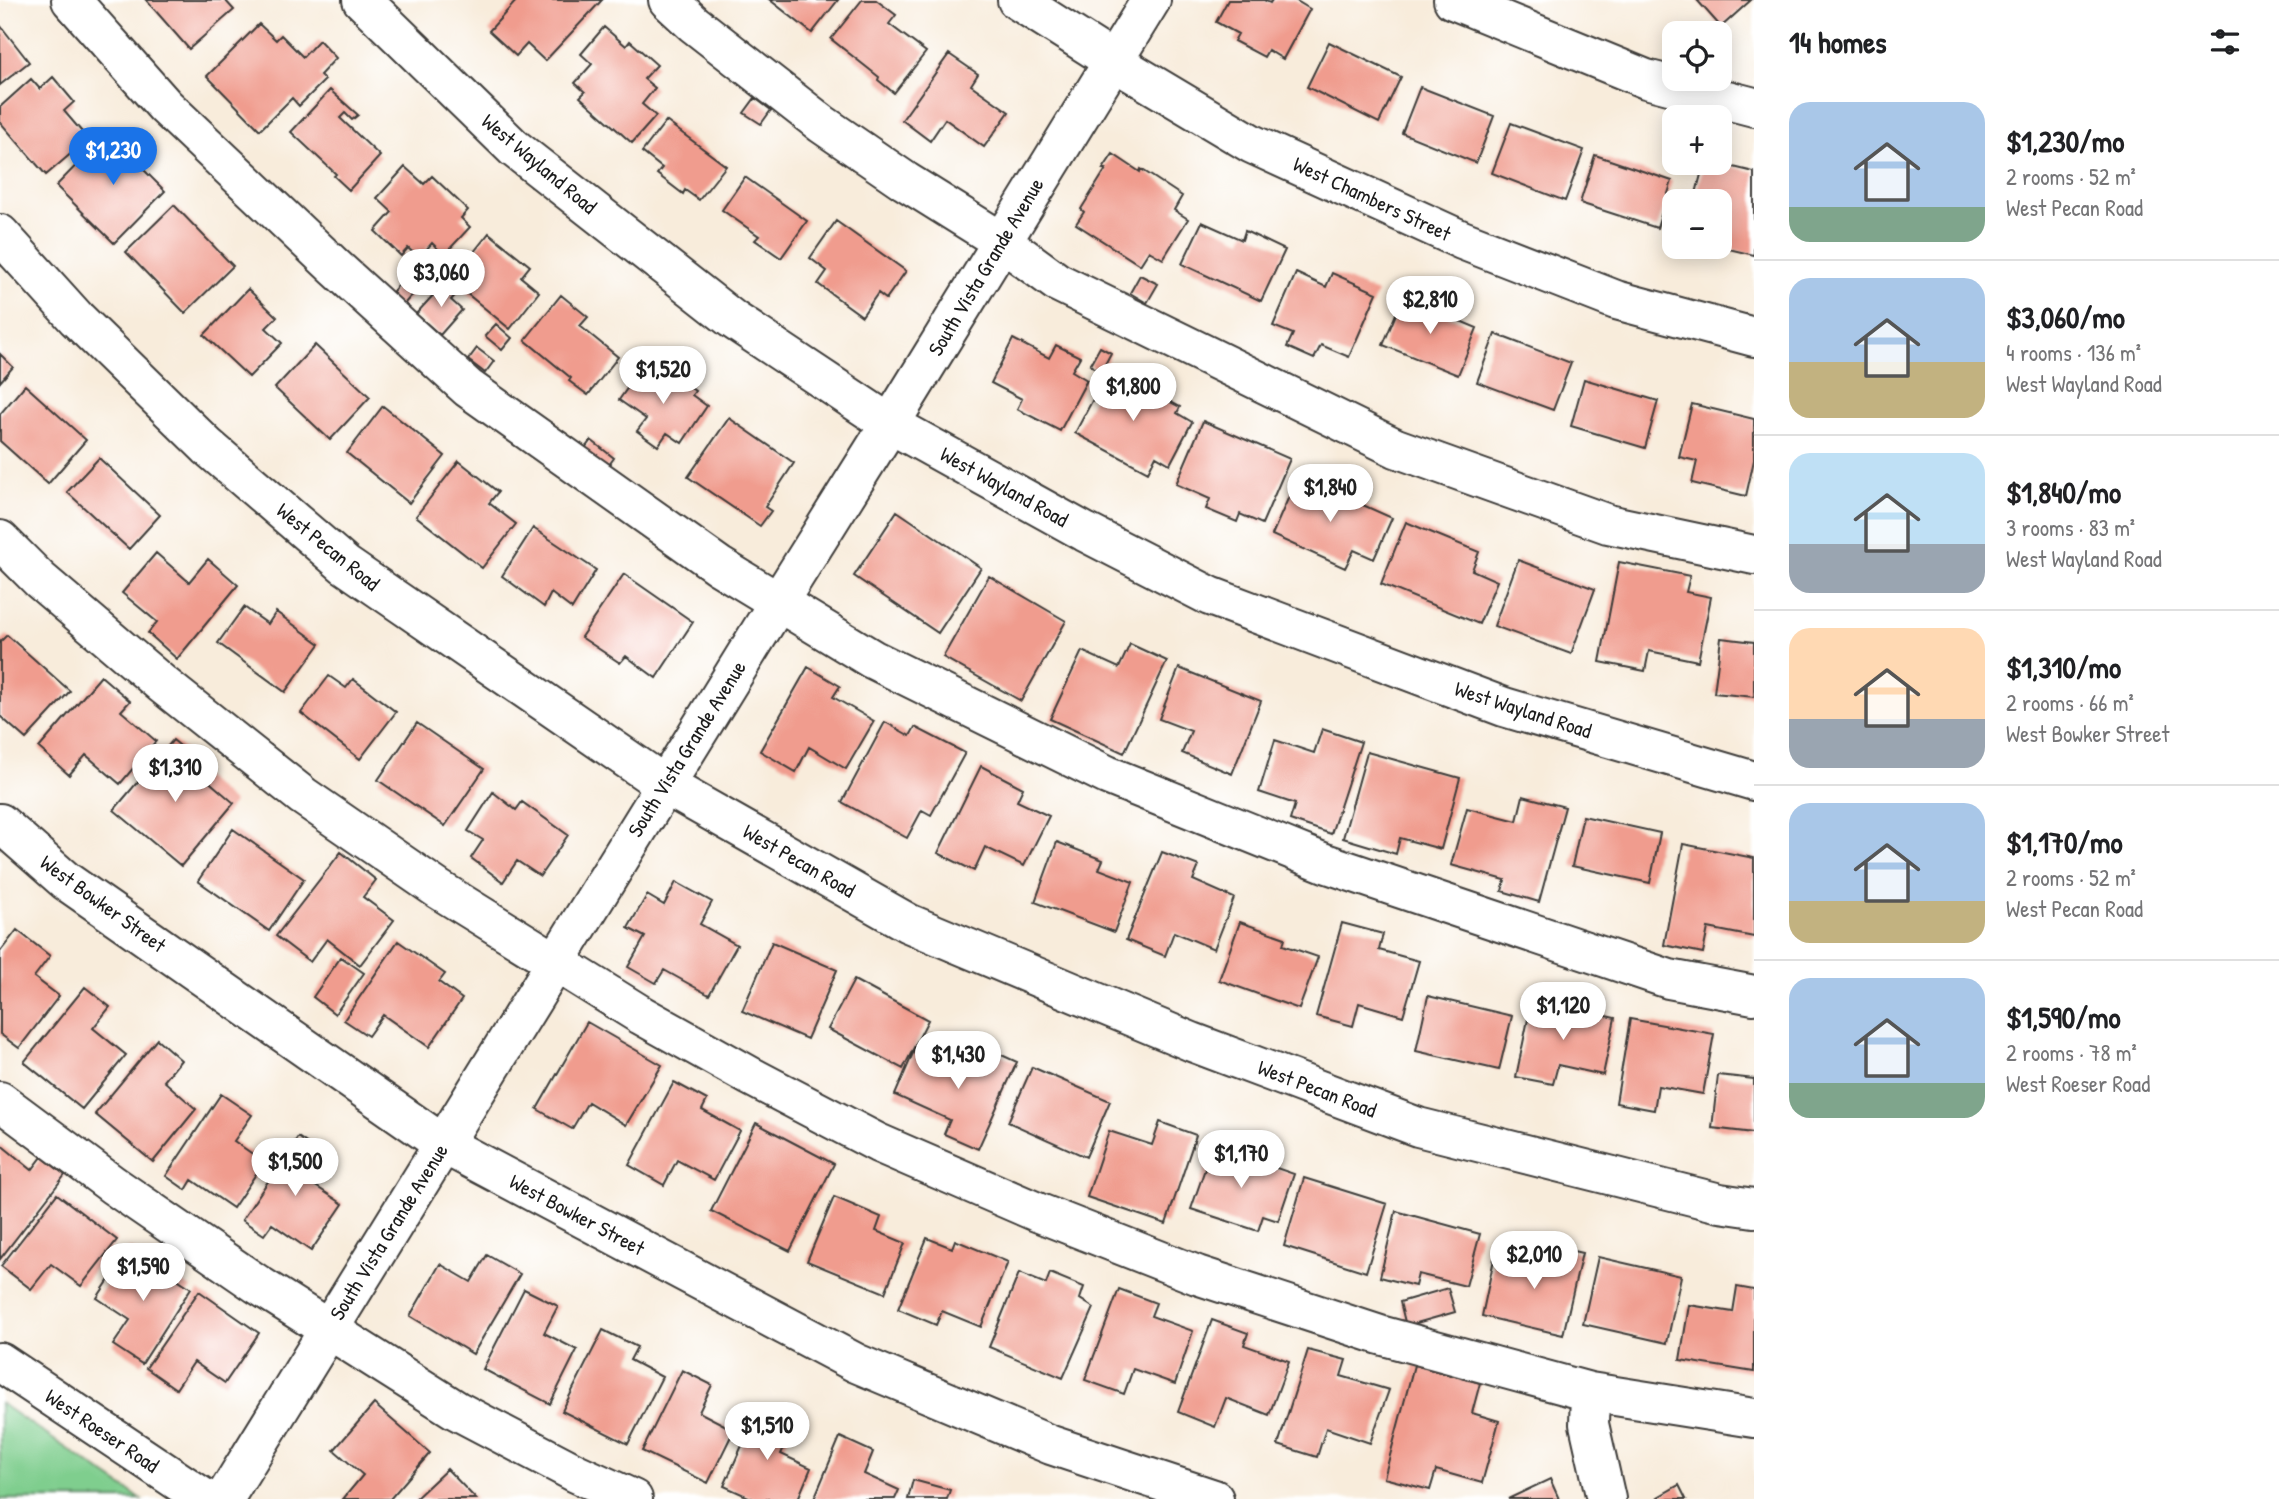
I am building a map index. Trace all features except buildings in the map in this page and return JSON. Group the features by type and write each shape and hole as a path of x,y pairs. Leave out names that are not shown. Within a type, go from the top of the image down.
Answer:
{"street":[{"path":"71,0 166,106 336,268 468,388 719,566 872,659 1107,775 1312,858 1669,979 1754,995"},
{"name":"West Wayland Road","path":"362,0 514,149 732,319 890,424 1085,532 1210,596 1504,707 1754,781"},
{"path":"668,0 694,24 822,124 905,181 1001,241 1058,282 1396,448 1608,524 1754,555"},
{"name":"West Chambers Street","path":"1017,0 1112,61 1252,144 1462,240 1616,300 1754,337"},
{"name":"South Vista Grande Avenue","path":"224,1499 1151,0"},
{"path":"1453,0 1646,79 1754,107"},
{"name":"West Pecan Road","path":"0,234 76,318 208,447 345,565 665,785 908,923 1192,1042 1418,1127 1720,1203 1754,1208"},
{"path":"0,540 40,580 152,676 303,796 438,889 641,1015 878,1143 1037,1212 1197,1275 1367,1331 1590,1392 1754,1418"},
{"name":"West Bowker Street","path":"0,823 66,881 443,1144 856,1363 1051,1445 1214,1499"},
{"path":"0,1101 113,1185 257,1284 456,1410 576,1473 633,1499"},
{"name":"West Roeser Road","path":"0,1362 205,1499"},
{"path":"1590,1392 1589,1424 1606,1499"}],"green space":[{"path":"0,1403 141,1499 0,1499"}]}
